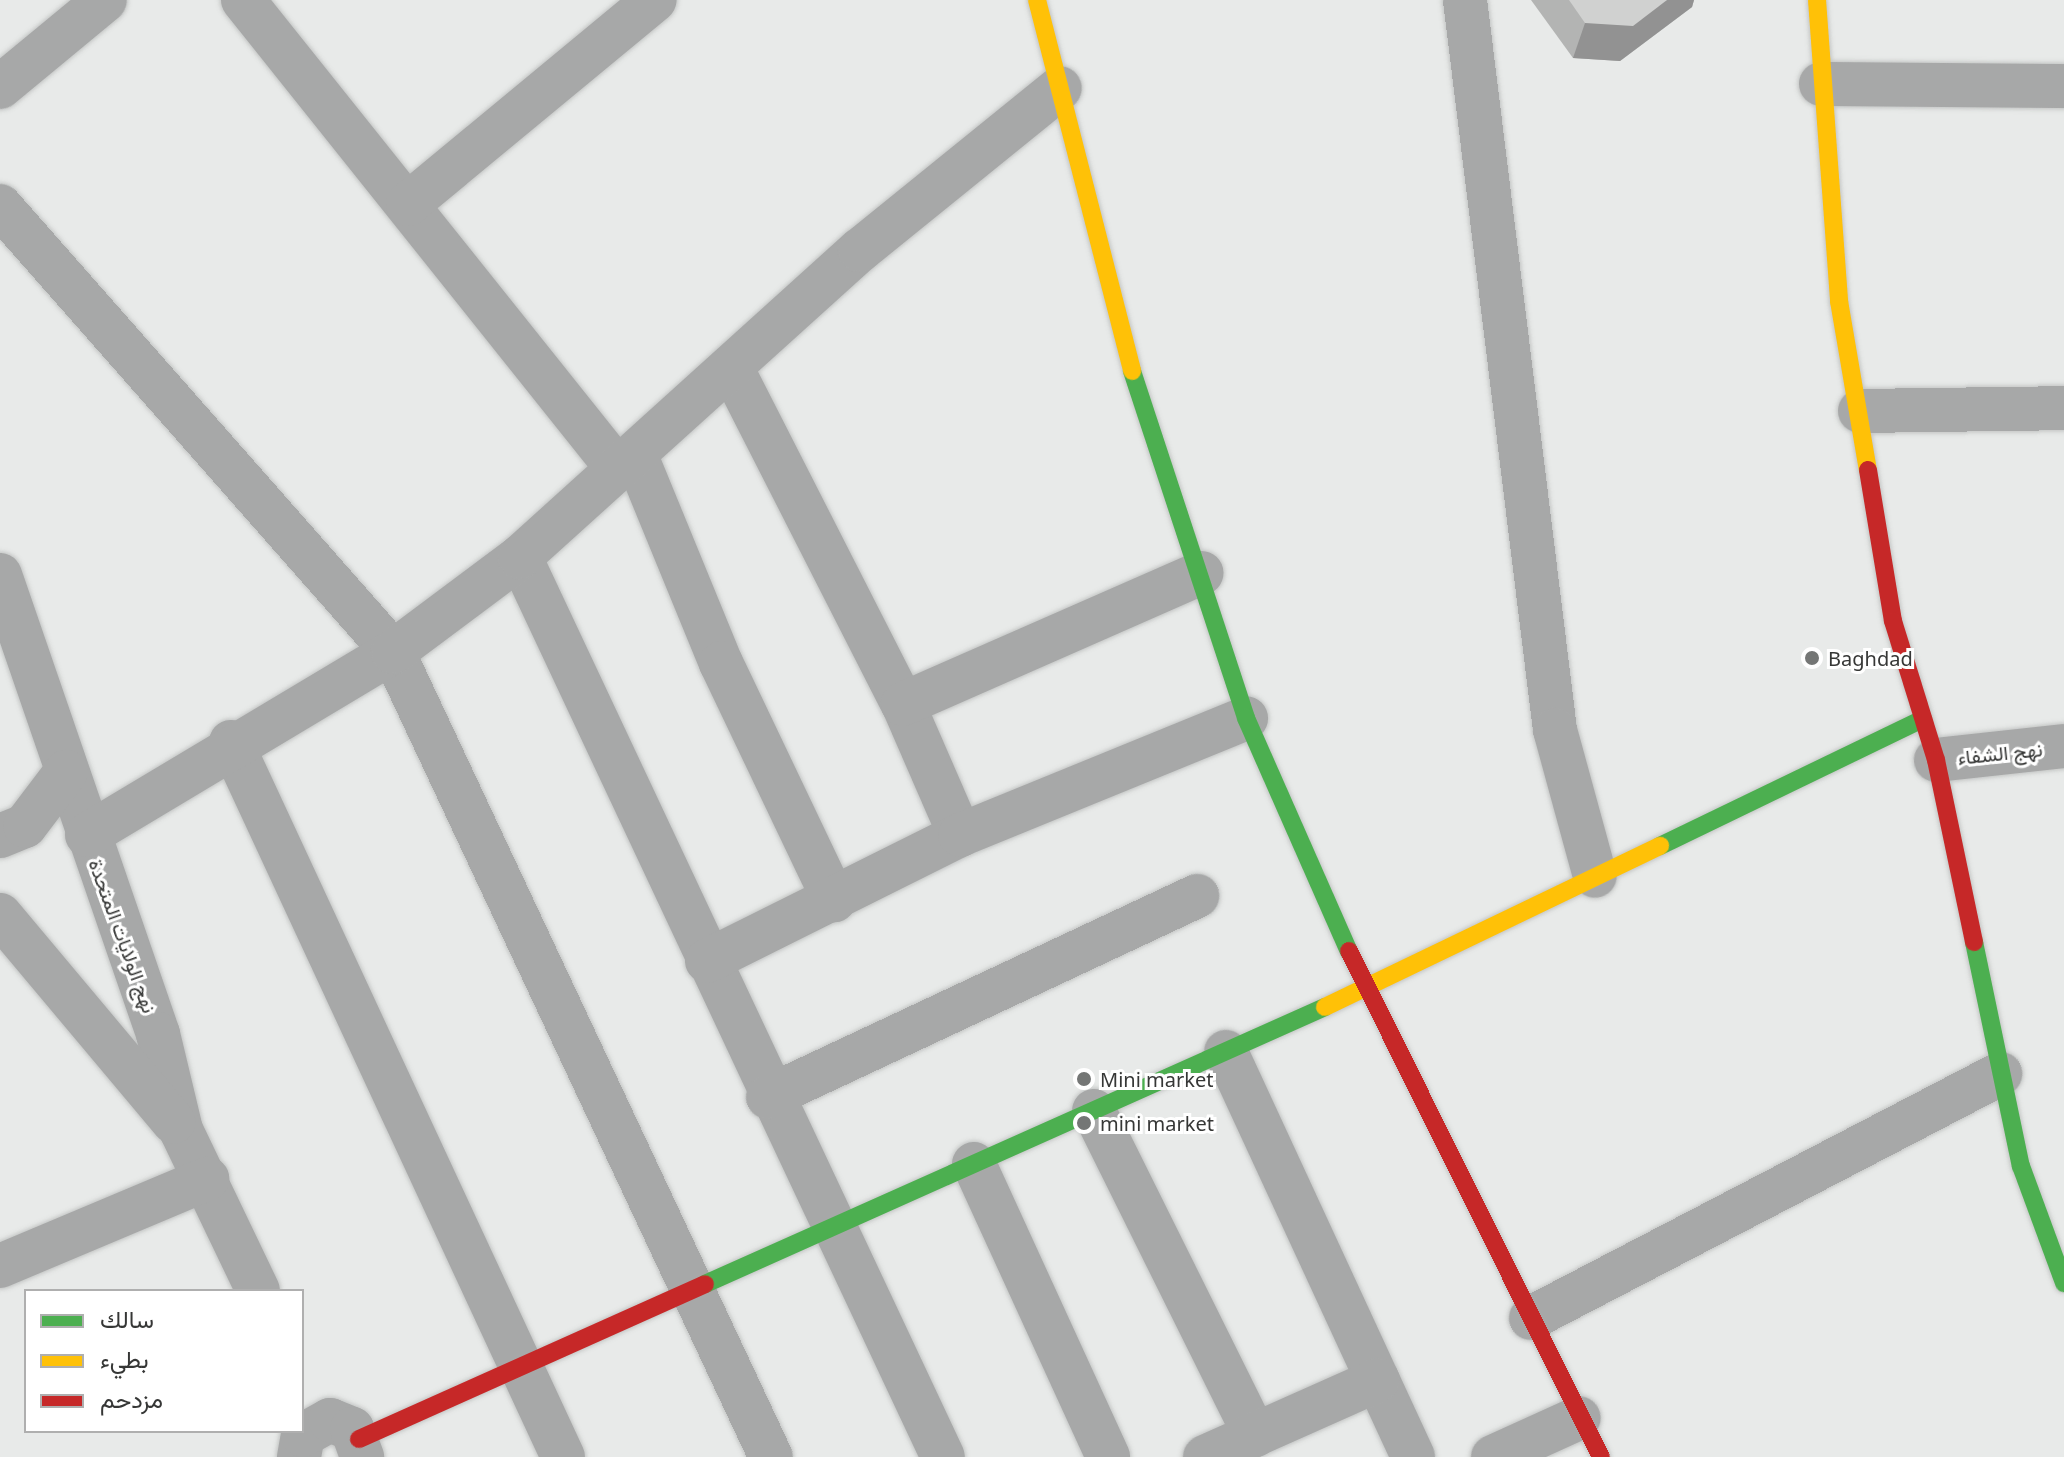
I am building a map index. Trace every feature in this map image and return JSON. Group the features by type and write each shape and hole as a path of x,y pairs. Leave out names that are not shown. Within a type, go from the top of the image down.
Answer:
{"street":[{"path":"0,87 105,0"},
{"path":"243,0 408,204 626,462 834,900"},
{"path":"408,204 655,0"},
{"path":"1037,0 1119,332 1201,573 1246,718 1366,989 1601,1457"},
{"path":"1465,0 1555,730 1595,876"},
{"path":"1817,0 1839,301 1860,411 1893,621 1936,760 2021,1166 2064,1283"},
{"path":"1821,84 2064,86"},
{"path":"87,835 231,742 393,652 520,557 733,371 860,250 1060,88"},
{"path":"0,206 393,652 694,1286 771,1457"},
{"path":"733,371 903,704 960,835"},
{"path":"1860,411 2064,408"},
{"path":"520,557 768,1097 837,1228 943,1457"},
{"path":"903,704 1201,573"},
{"name":"نهج الولايات المتحدة","path":"0,575 158,1034 181,1130 257,1289"},
{"path":"707,961 960,835 1246,718"},
{"path":"306,1423 342,1422 360,1448 521,1365 694,1286 837,1228 1366,989 1923,719"},
{"path":"231,742 563,1457"},
{"name":"نهج الشفاء","path":"1936,760 2064,746"},
{"path":"0,836 25,826 66,772"},
{"path":"768,1097 1197,896"},
{"path":"0,915 181,1130"},
{"path":"1226,1052 1413,1457"},
{"path":"1531,1318 2000,1074"},
{"path":"1094,1111 1255,1435"},
{"path":"974,1164 1108,1457"},
{"path":"0,1266 207,1179"},
{"path":"1205,1457 1378,1380"},
{"path":"1493,1457 1579,1418"}],"building":[{"path":"1569,0 1667,0 1633,26 1585,23"}],"traffic: fast":[{"path":"1132,371 1246,718 1349,951"},
{"path":"1660,846 1923,719"},
{"path":"1974,942 2021,1166 2064,1283"},
{"path":"705,1284 1325,1007"}],"traffic: slow":[{"path":"1037,0 1132,371"},
{"path":"1817,0 1839,301 1868,470"},
{"path":"1325,1007 1660,846"}],"traffic: jam":[{"path":"1868,470 1893,621 1936,760 1974,942"},
{"path":"1349,951 1601,1457"},
{"path":"359,1439 705,1284"}],"place":[{"name":"Baghdad","path":"1812,658"},
{"name":"Mini market","path":"1084,1079"},
{"name":"mini market","path":"1084,1123"}]}
